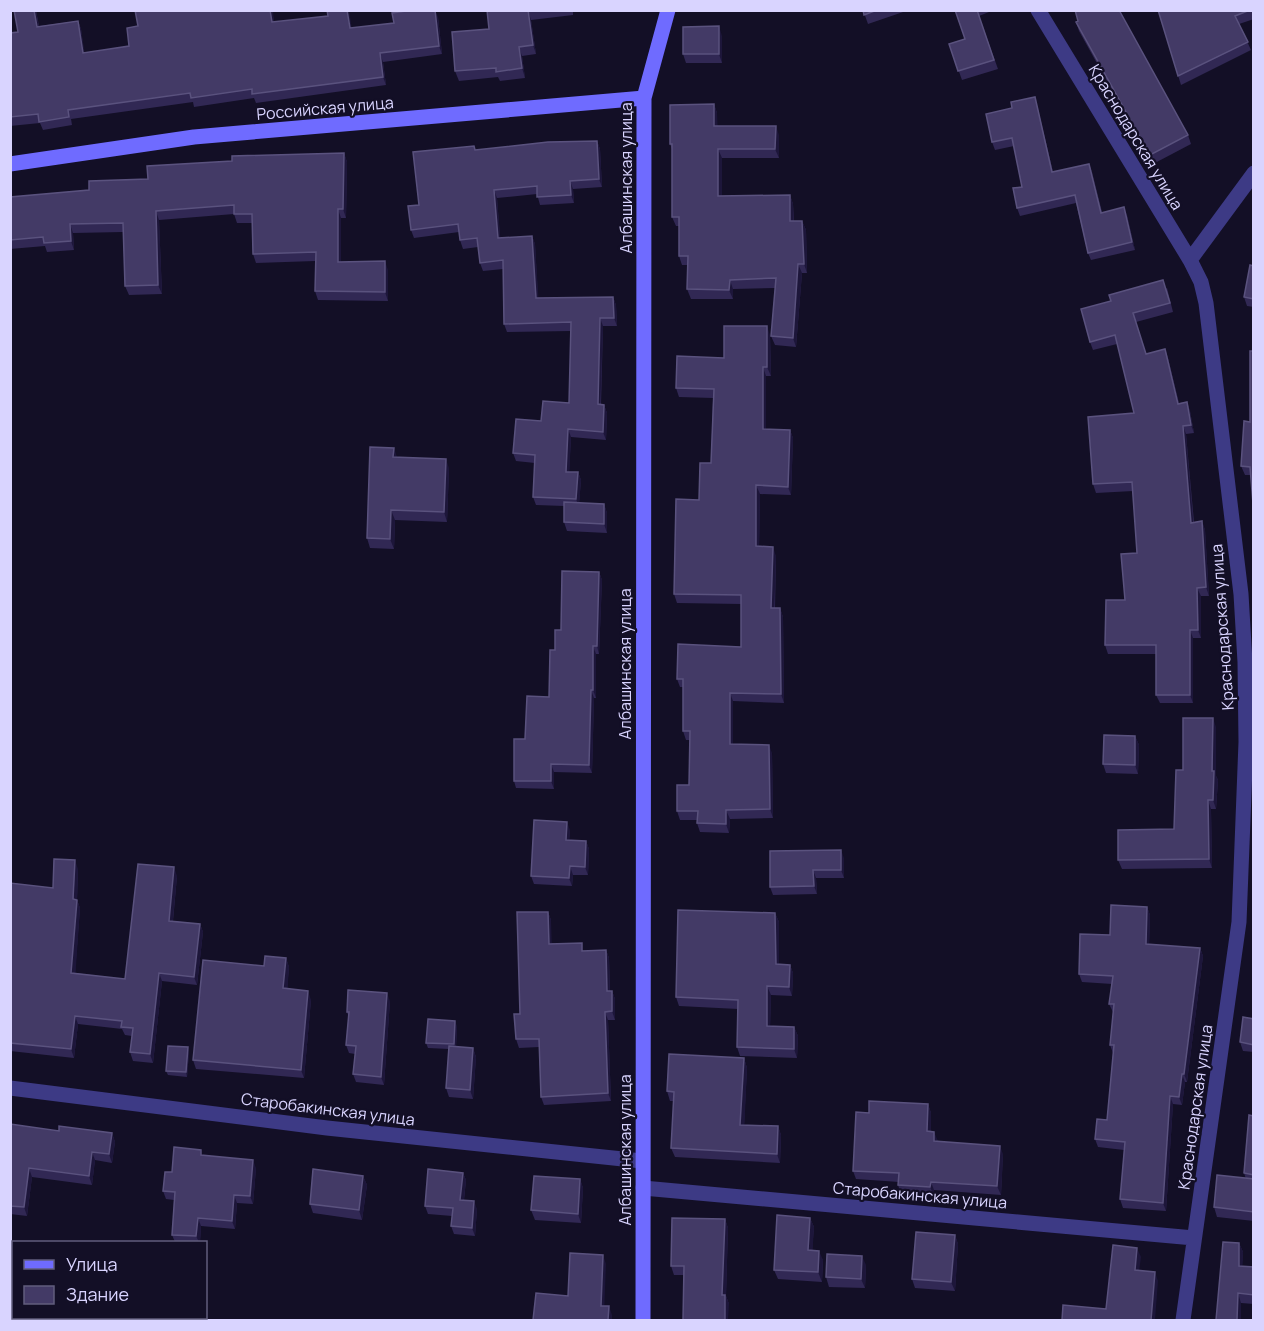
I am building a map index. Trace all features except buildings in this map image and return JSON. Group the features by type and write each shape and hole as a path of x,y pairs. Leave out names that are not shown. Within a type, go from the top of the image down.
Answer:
{"street":[{"name":"Албашинская улица","path":"643,1320 644,98 668,10"},
{"name":"Краснодарская улица","path":"1038,10 1190,260 1201,282 1206,303 1241,594 1246,742 1239,922 1183,1320"},
{"name":"Российская улица","path":"10,164 194,137 644,98"},
{"path":"1190,260 1254,174"},
{"name":"Старобакинская улица","path":"10,1088 327,1128 642,1161"},
{"name":"Старобакинская улица","path":"643,1188 1194,1238"}]}
